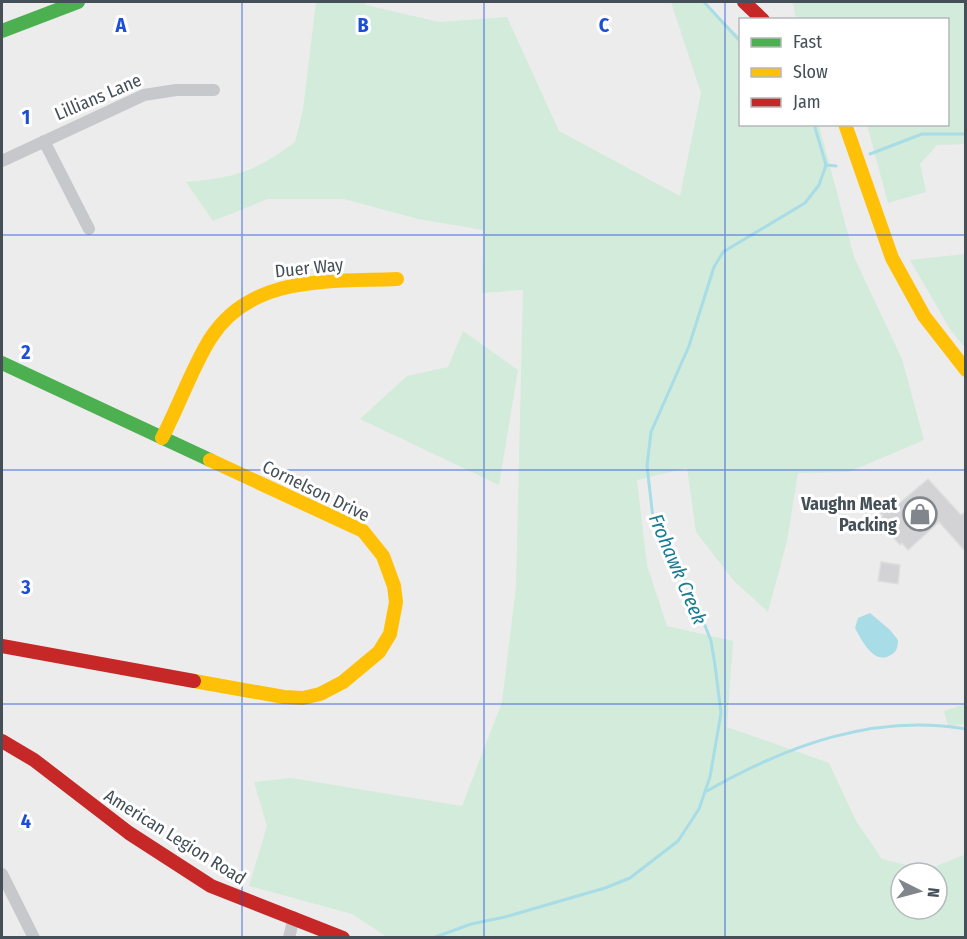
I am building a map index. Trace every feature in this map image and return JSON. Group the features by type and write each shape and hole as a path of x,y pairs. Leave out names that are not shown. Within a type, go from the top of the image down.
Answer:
{"street":[{"path":"744,2 762,18"},
{"path":"2,30 69,3"},
{"name":"Lillians Lane","path":"2,161 144,95 176,90 214,90"},
{"path":"846,126 877,222 898,273 926,322 966,370"},
{"path":"44,141 89,229"},
{"name":"Duer Way","path":"162,438 211,337 225,319 241,305 264,292 291,285 397,279"},
{"name":"Cornelson Drive","path":"2,363 356,527 372,538 387,561 395,597 393,625 381,651 337,687 321,695 301,698 2,646"},
{"name":"American Legion Road","path":"2,741 32,756 108,818 212,886 244,902 322,926 343,938"},
{"path":"2,874 34,938"},
{"path":"289,938 294,917"}],"green space":[{"path":"316,2 361,2 439,22 507,17 559,131 680,196 701,93 671,2 702,2 739,36 739,126 819,126 854,257 902,359 924,440 849,472 798,473 787,541 768,612 734,581 696,532 687,468 637,480 647,565 667,626 733,641 727,727 829,763 856,821 882,859 890,861 889,921 949,921 949,861 964,855 965,848 965,937 387,937 352,914 249,886 267,826 254,782 291,778 462,806 502,702 516,587 523,290 482,293 483,230 418,219 344,199 268,199 213,221 186,182 232,175 268,160 295,142 303,110"},
{"path":"793,2 965,2 965,144 937,145 920,164 926,192 888,203 867,126 949,126 949,18 798,18 795,15"},
{"path":"966,254 965,348 950,329 910,260"},
{"path":"463,331 518,370 499,485 360,419 407,376 448,367"},
{"path":"965,704 965,724 948,726 944,711"}],"water":[{"path":"870,613 898,640 896,650 889,656 883,658 873,654 855,628 858,618"}],"building":[{"name":"Vaughn Meat Packing","path":"928,479 961,515 966,511 966,552 939,522 908,550 902,543 900,545 886,529 881,534 873,525 883,516 880,513 891,502 895,507"},
{"path":"881,562 900,565 898,584 878,581"}],"waterway":[{"name":"Frohawk Creek","path":"704,2 739,40"},
{"name":"Frohawk Creek","path":"433,938 471,924 505,917 605,888 630,878 678,841 699,809 710,777 721,713 715,665 711,641 694,597 653,518 647,466 651,432 689,346 714,267 723,252 805,203 819,185 826,165 815,126"},
{"path":"870,154 922,134 966,134"},
{"path":"826,165 836,166"},
{"path":"707,791 768,760 832,737 898,726 932,725 966,729"}],"traffic: fast":[{"path":"2,31 78,2"},
{"path":"2,363 210,460"}],"traffic: slow":[{"path":"846,126 892,258 924,316 966,370"},
{"path":"162,438 210,339 227,318 247,303 270,292 294,286 345,280 397,279"},
{"path":"194,681 284,697 303,698 320,694 343,682 379,652 390,634 396,602 394,586 383,556 363,531 210,460"}],"traffic: jam":[{"path":"744,2 761,18"},
{"path":"2,646 194,681"},
{"path":"2,741 34,760 129,833 211,886 343,938"}],"place":[{"name":"Vaughn Meat Packing","path":"920,514"}]}
